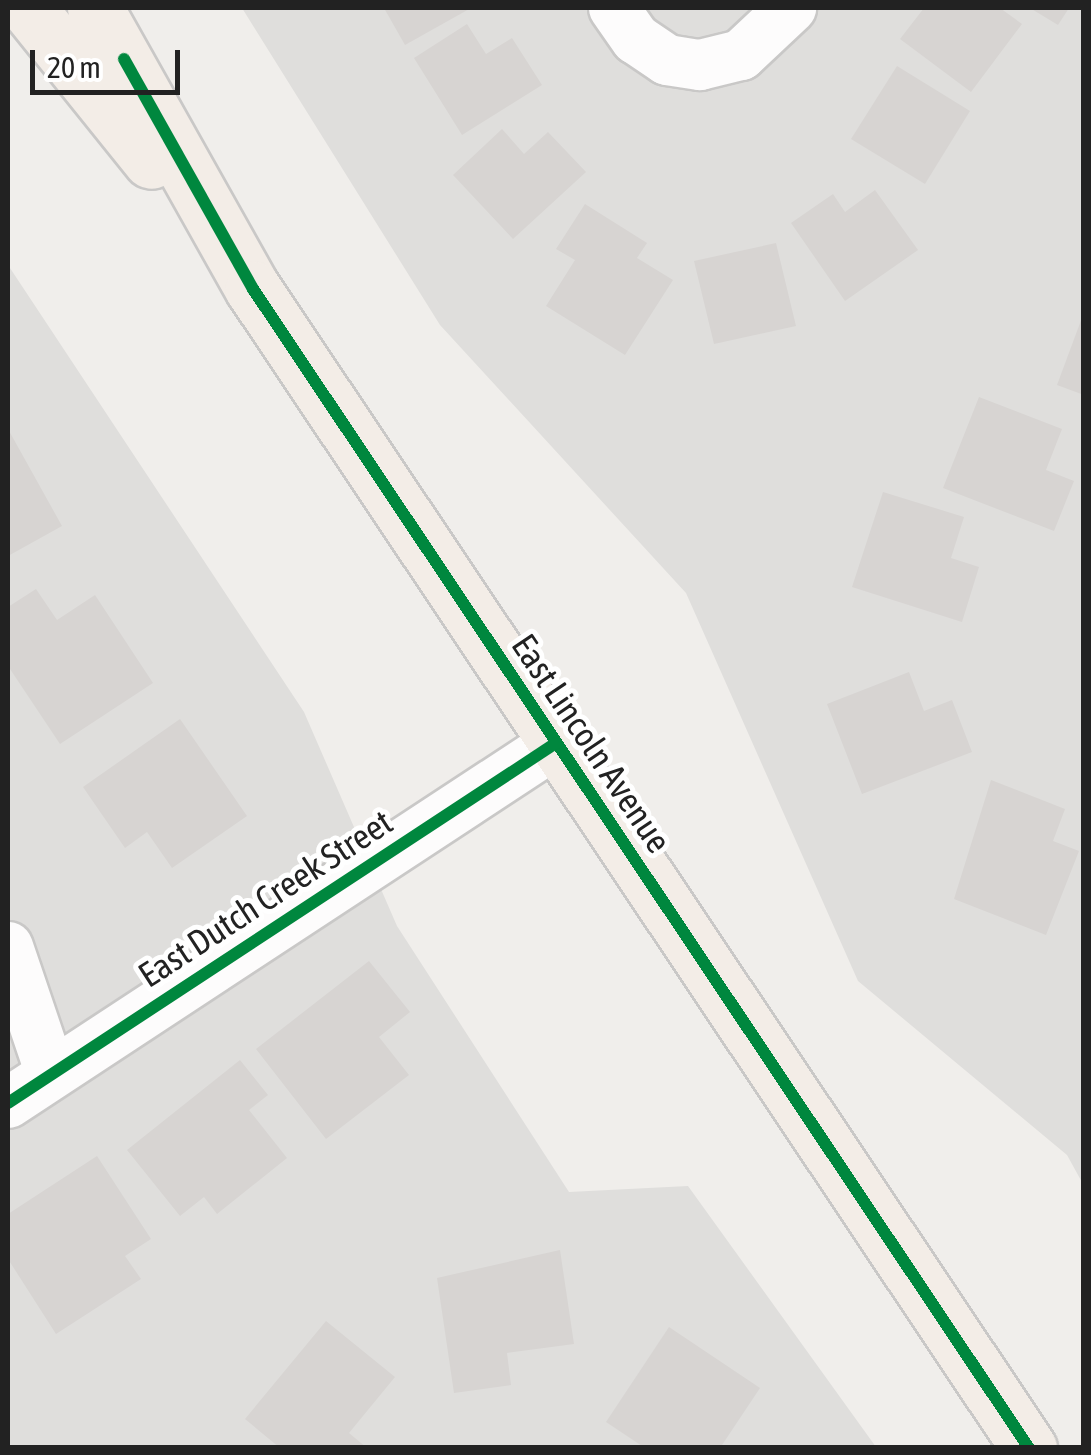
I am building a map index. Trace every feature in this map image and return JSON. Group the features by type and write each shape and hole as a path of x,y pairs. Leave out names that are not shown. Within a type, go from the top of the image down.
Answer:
{"main road":[{"name":"East Lincoln Avenue","path":"28,8 253,289"},
{"name":"East Lincoln Avenue","path":"95,8 253,289 1029,1448"}],"street":[{"path":"614,8 636,39 667,60 700,65 740,55 792,8"},
{"name":"East Dutch Creek Street","path":"8,1103 556,743"},
{"path":"8,947 51,1074"}],"shaded area":[{"path":"242,8 1083,8 1083,1184 1067,1155 858,981 686,593 440,325"},
{"path":"8,265 304,712 397,926 569,1192 688,1186 876,1447 8,1447"}],"building":[{"path":"384,8 471,8 405,45"},
{"path":"924,8 1000,8 1022,24 971,92 900,39"},
{"path":"1030,8 1069,8 1058,25"},
{"path":"467,24 486,54 512,38 542,85 462,135 414,58"},
{"path":"897,66 970,111 925,184 851,139"},
{"path":"502,129 524,154 548,132 586,172 513,239 453,175"},
{"path":"875,190 918,250 845,301 791,223 833,194 845,212"},
{"path":"585,204 647,243 637,258 673,280 625,355 546,306 575,260 556,249"},
{"path":"776,243 796,326 714,344 694,261"},
{"path":"1084,315 1084,395 1057,385"},
{"path":"979,397 1062,429 1046,470 1074,481 1054,531 943,488"},
{"path":"8,429 62,526 8,556"},
{"path":"883,492 964,517 951,558 979,567 962,622 852,587"},
{"path":"36,589 57,620 95,595 153,683 60,744 8,666 8,607"},
{"path":"909,672 924,711 952,700 972,752 862,794 827,704"},
{"path":"180,719 247,816 172,868 147,832 125,848 83,787"},
{"path":"991,780 1065,809 1053,841 1079,851 1046,935 954,899"},
{"path":"369,961 410,1012 379,1037 409,1075 326,1139 256,1049"},
{"path":"240,1060 268,1095 249,1110 287,1158 217,1214 204,1197 180,1216 127,1150"},
{"path":"97,1156 151,1239 125,1256 141,1279 56,1334 8,1259 8,1214"},
{"path":"560,1250 574,1344 507,1353 511,1385 454,1393 437,1278"},
{"path":"326,1321 395,1377 349,1433 367,1448 280,1448 245,1419"},
{"path":"669,1327 760,1388 720,1448 645,1448 606,1422"}],"cycle path":[{"path":"124,59 253,289 1029,1448"},
{"path":"8,1103 556,743"}]}
